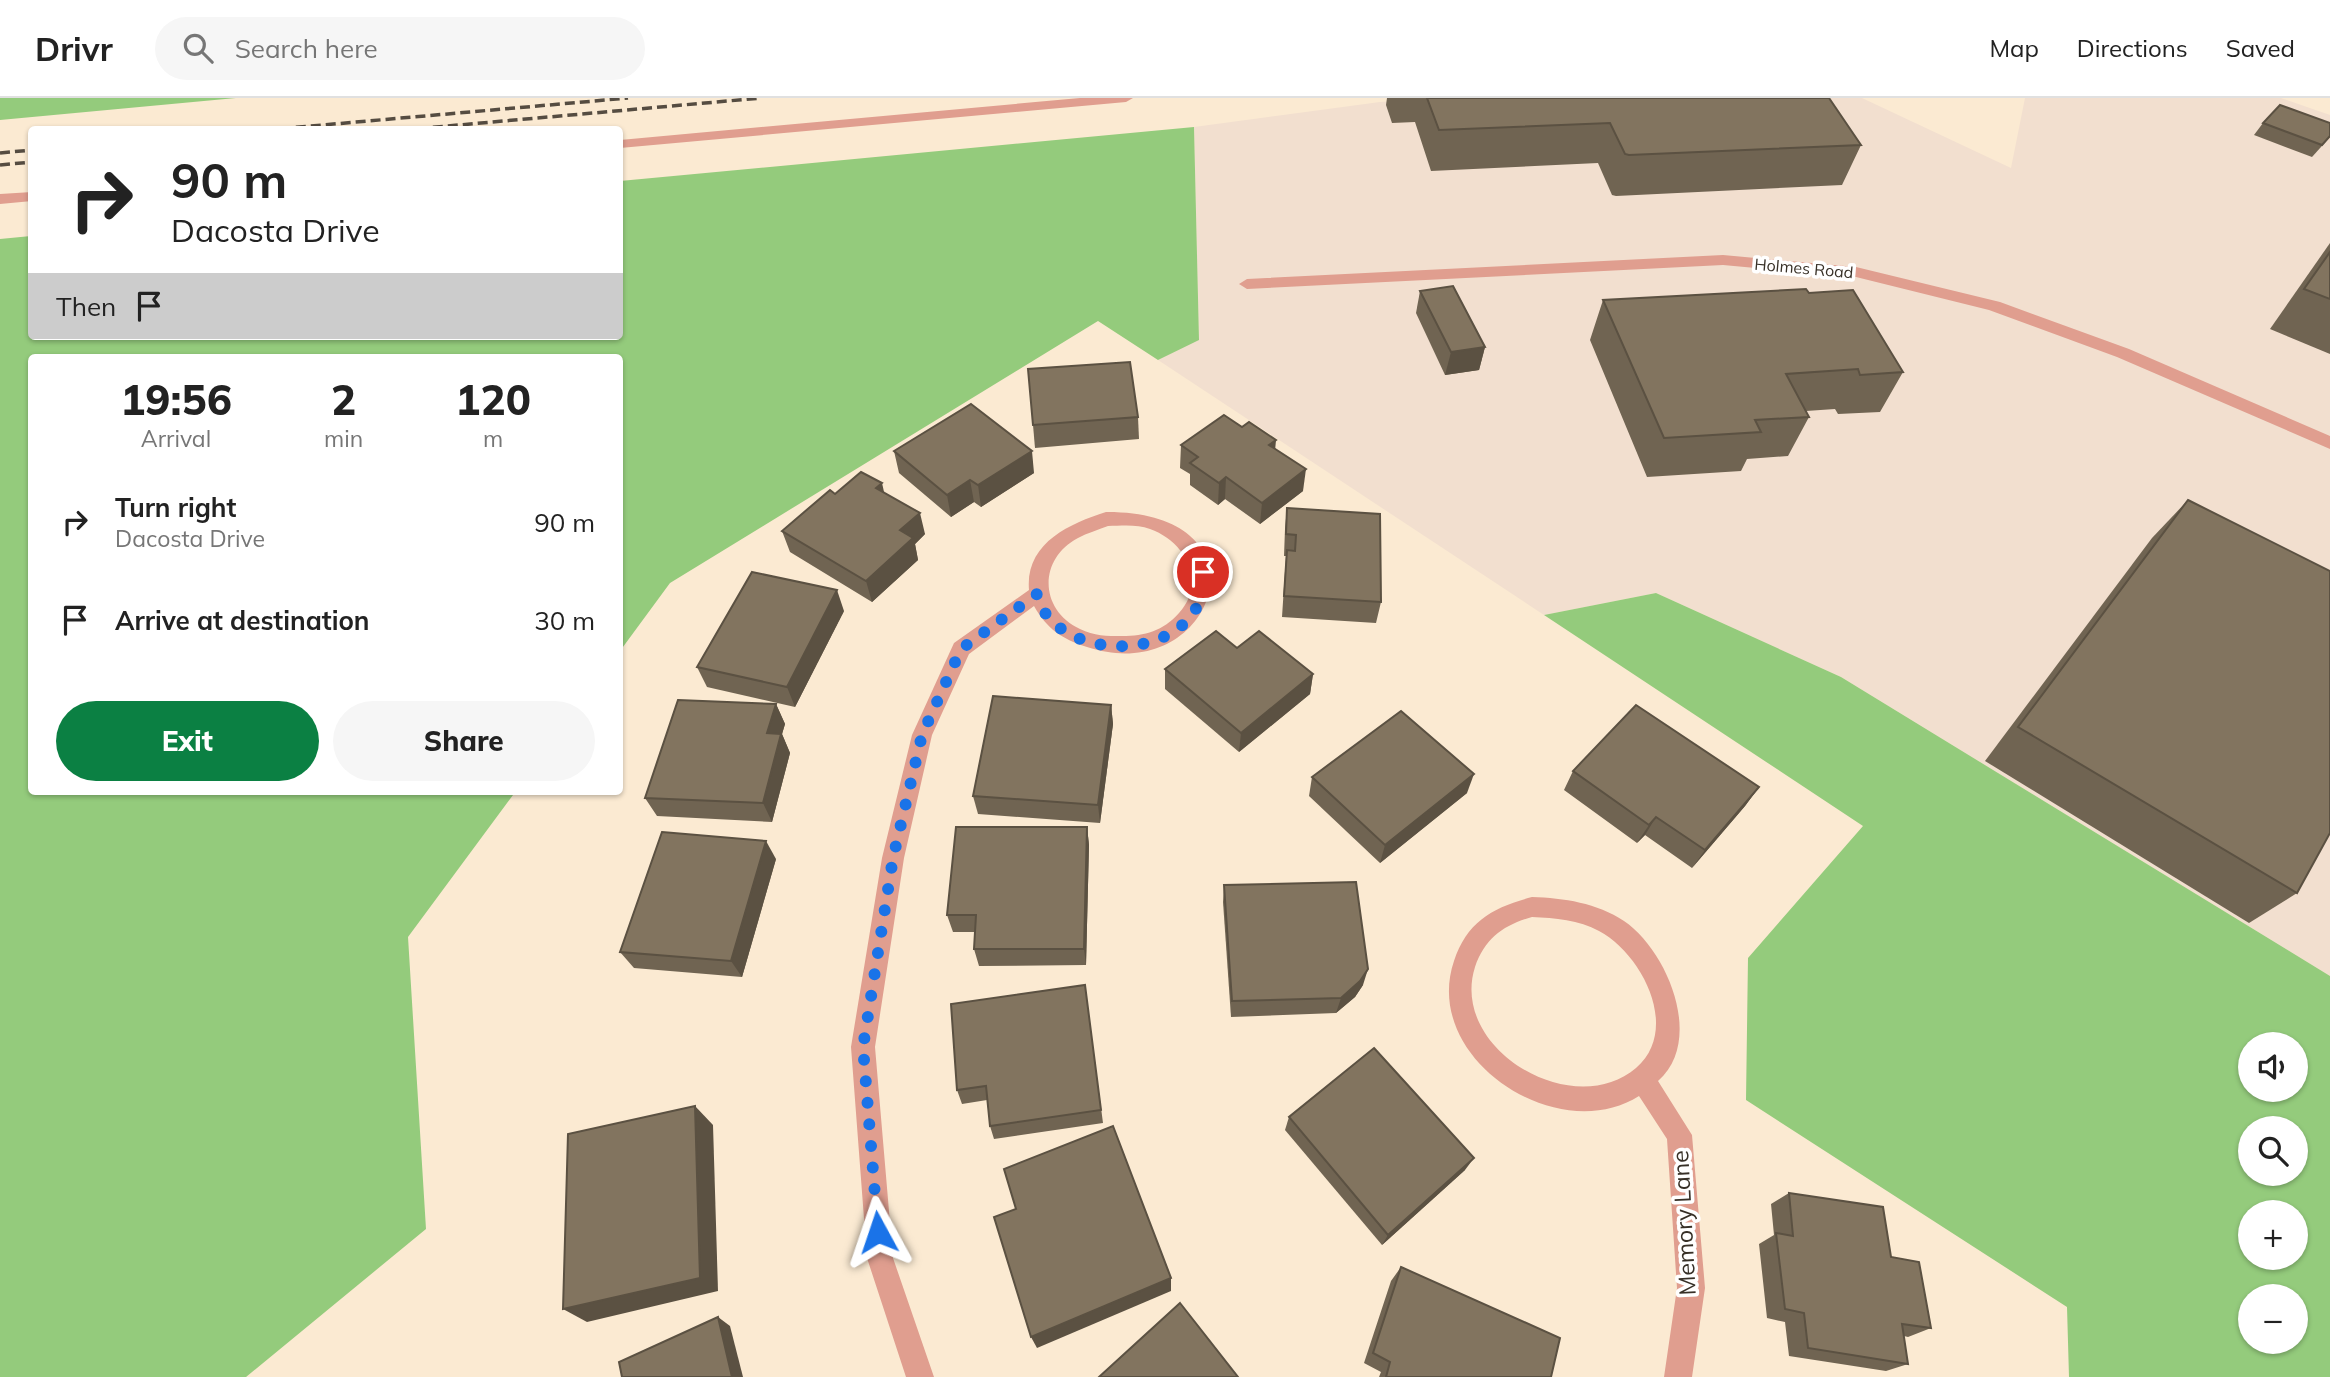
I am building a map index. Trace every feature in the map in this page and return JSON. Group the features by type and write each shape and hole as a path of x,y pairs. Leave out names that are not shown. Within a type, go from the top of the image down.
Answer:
{"street":[{"path":"623,144 1126,98"},
{"path":"0,199 28,197"},
{"name":"Holmes Road","path":"1247,284 1723,260 1856,272 1994,306 2123,353 2330,443"},
{"path":"1106,519 1132,519 1157,524 1178,536 1194,551 1203,572 1202,594 1192,614 1173,631 1147,643 1118,647 1089,642 1064,631 1046,614 1037,594 1036,574 1044,554 1059,538 1081,526 1106,519"},
{"path":"920,1377 880,1258 863,1047 893,858 922,735 961,649 1037,594"},
{"path":"1532,907 1564,908 1596,918 1626,936 1649,962 1664,992 1668,1024 1662,1054 1643,1079 1615,1096 1581,1101 1545,1095 1511,1078 1484,1052 1466,1021 1459,990 1464,959 1479,934 1502,916 1532,907"},
{"name":"Memory Lane","path":"1643,1079 1679,1135 1691,1288 1678,1377"}],"shaded area":[{"path":"1441,98 1862,98 2011,168 2025,98 2281,98 2330,115 2330,976 1841,677 1656,593 1544,615 1158,360 1199,339 1194,127 1380,102"}],"green space":[{"path":"0,98 236,98 0,120"},
{"path":"1194,127 1199,340 1158,360 1098,321 670,583 623,647 623,354 28,354 28,795 513,795 408,937 426,1229 246,1377 0,1377 0,239 28,236 28,340 623,340 623,181"},
{"path":"1656,593 1841,677 2330,976 2330,1377 2069,1377 2067,1307 1746,1100 1748,958 1863,826 1544,615"}],"building":[{"path":"1427,98 1829,98 1861,145 1629,155 1625,154 1610,123 1439,130"},
{"path":"2280,105 2330,123 2330,136 2322,145 2263,123"},
{"path":"2330,252 2330,299 2304,289"},
{"path":"1453,286 1485,347 1451,352 1420,291"},
{"path":"1806,289 1809,293 1853,290 1903,372 1860,375 1858,369 1786,374 1809,417 1755,420 1761,432 1664,438 1603,300"},
{"path":"1130,362 1138,417 1033,425 1028,369"},
{"path":"971,404 1032,451 978,485 970,480 947,495 894,451"},
{"path":"1224,415 1242,427 1249,422 1276,440 1269,445 1306,469 1262,503 1226,477 1219,483 1190,463 1198,457 1181,445"},
{"path":"861,472 882,483 876,488 920,513 900,530 913,538 866,581 782,531 830,490 835,494"},
{"path":"2188,500 2330,571 2330,833 2297,893 2018,727"},
{"path":"1287,508 1380,514 1381,602 1284,596 1287,550 1295,551 1296,535 1286,534"},
{"path":"752,572 837,590 787,687 697,667"},
{"path":"1216,631 1237,648 1259,631 1313,674 1241,733 1165,669"},
{"path":"993,696 1111,705 1098,805 973,796"},
{"path":"678,700 776,704 767,733 781,734 763,803 645,798"},
{"path":"1636,705 1759,787 1705,850 1656,817 1649,825 1573,771"},
{"path":"1401,711 1474,774 1385,845 1312,777"},
{"path":"956,827 1087,827 1084,949 974,949 976,915 947,915"},
{"path":"662,832 766,841 731,961 620,952"},
{"path":"1356,882 1368,969 1360,981 1341,998 1232,1001 1224,885"},
{"path":"1085,985 1101,1110 990,1126 986,1086 957,1090 951,1004"},
{"path":"1374,1048 1474,1158 1388,1235 1289,1117"},
{"path":"695,1106 700,1278 563,1309 568,1134"},
{"path":"1113,1126 1171,1278 1031,1337 994,1217 1016,1209 1004,1169"},
{"path":"1789,1193 1883,1207 1891,1257 1919,1262 1931,1328 1902,1324 1908,1364 1808,1348 1804,1313 1785,1309 1776,1233 1793,1236"},
{"path":"1401,1267 1560,1338 1551,1377 1386,1377 1390,1362 1373,1353"},
{"path":"1180,1303 1238,1377 1099,1377"},
{"path":"718,1317 732,1377 622,1377 619,1362"}],"railway":[{"path":"311,126 628,98"},
{"path":"448,126 761,98"},
{"path":"0,153 28,150"},
{"path":"0,165 28,162"}],"route":[{"path":"878,1232 863,1047 893,858 922,735 961,649 1037,594 1046,614 1064,631 1089,642 1118,647 1147,643 1173,631 1192,614 1202,594 1203,572"}]}
